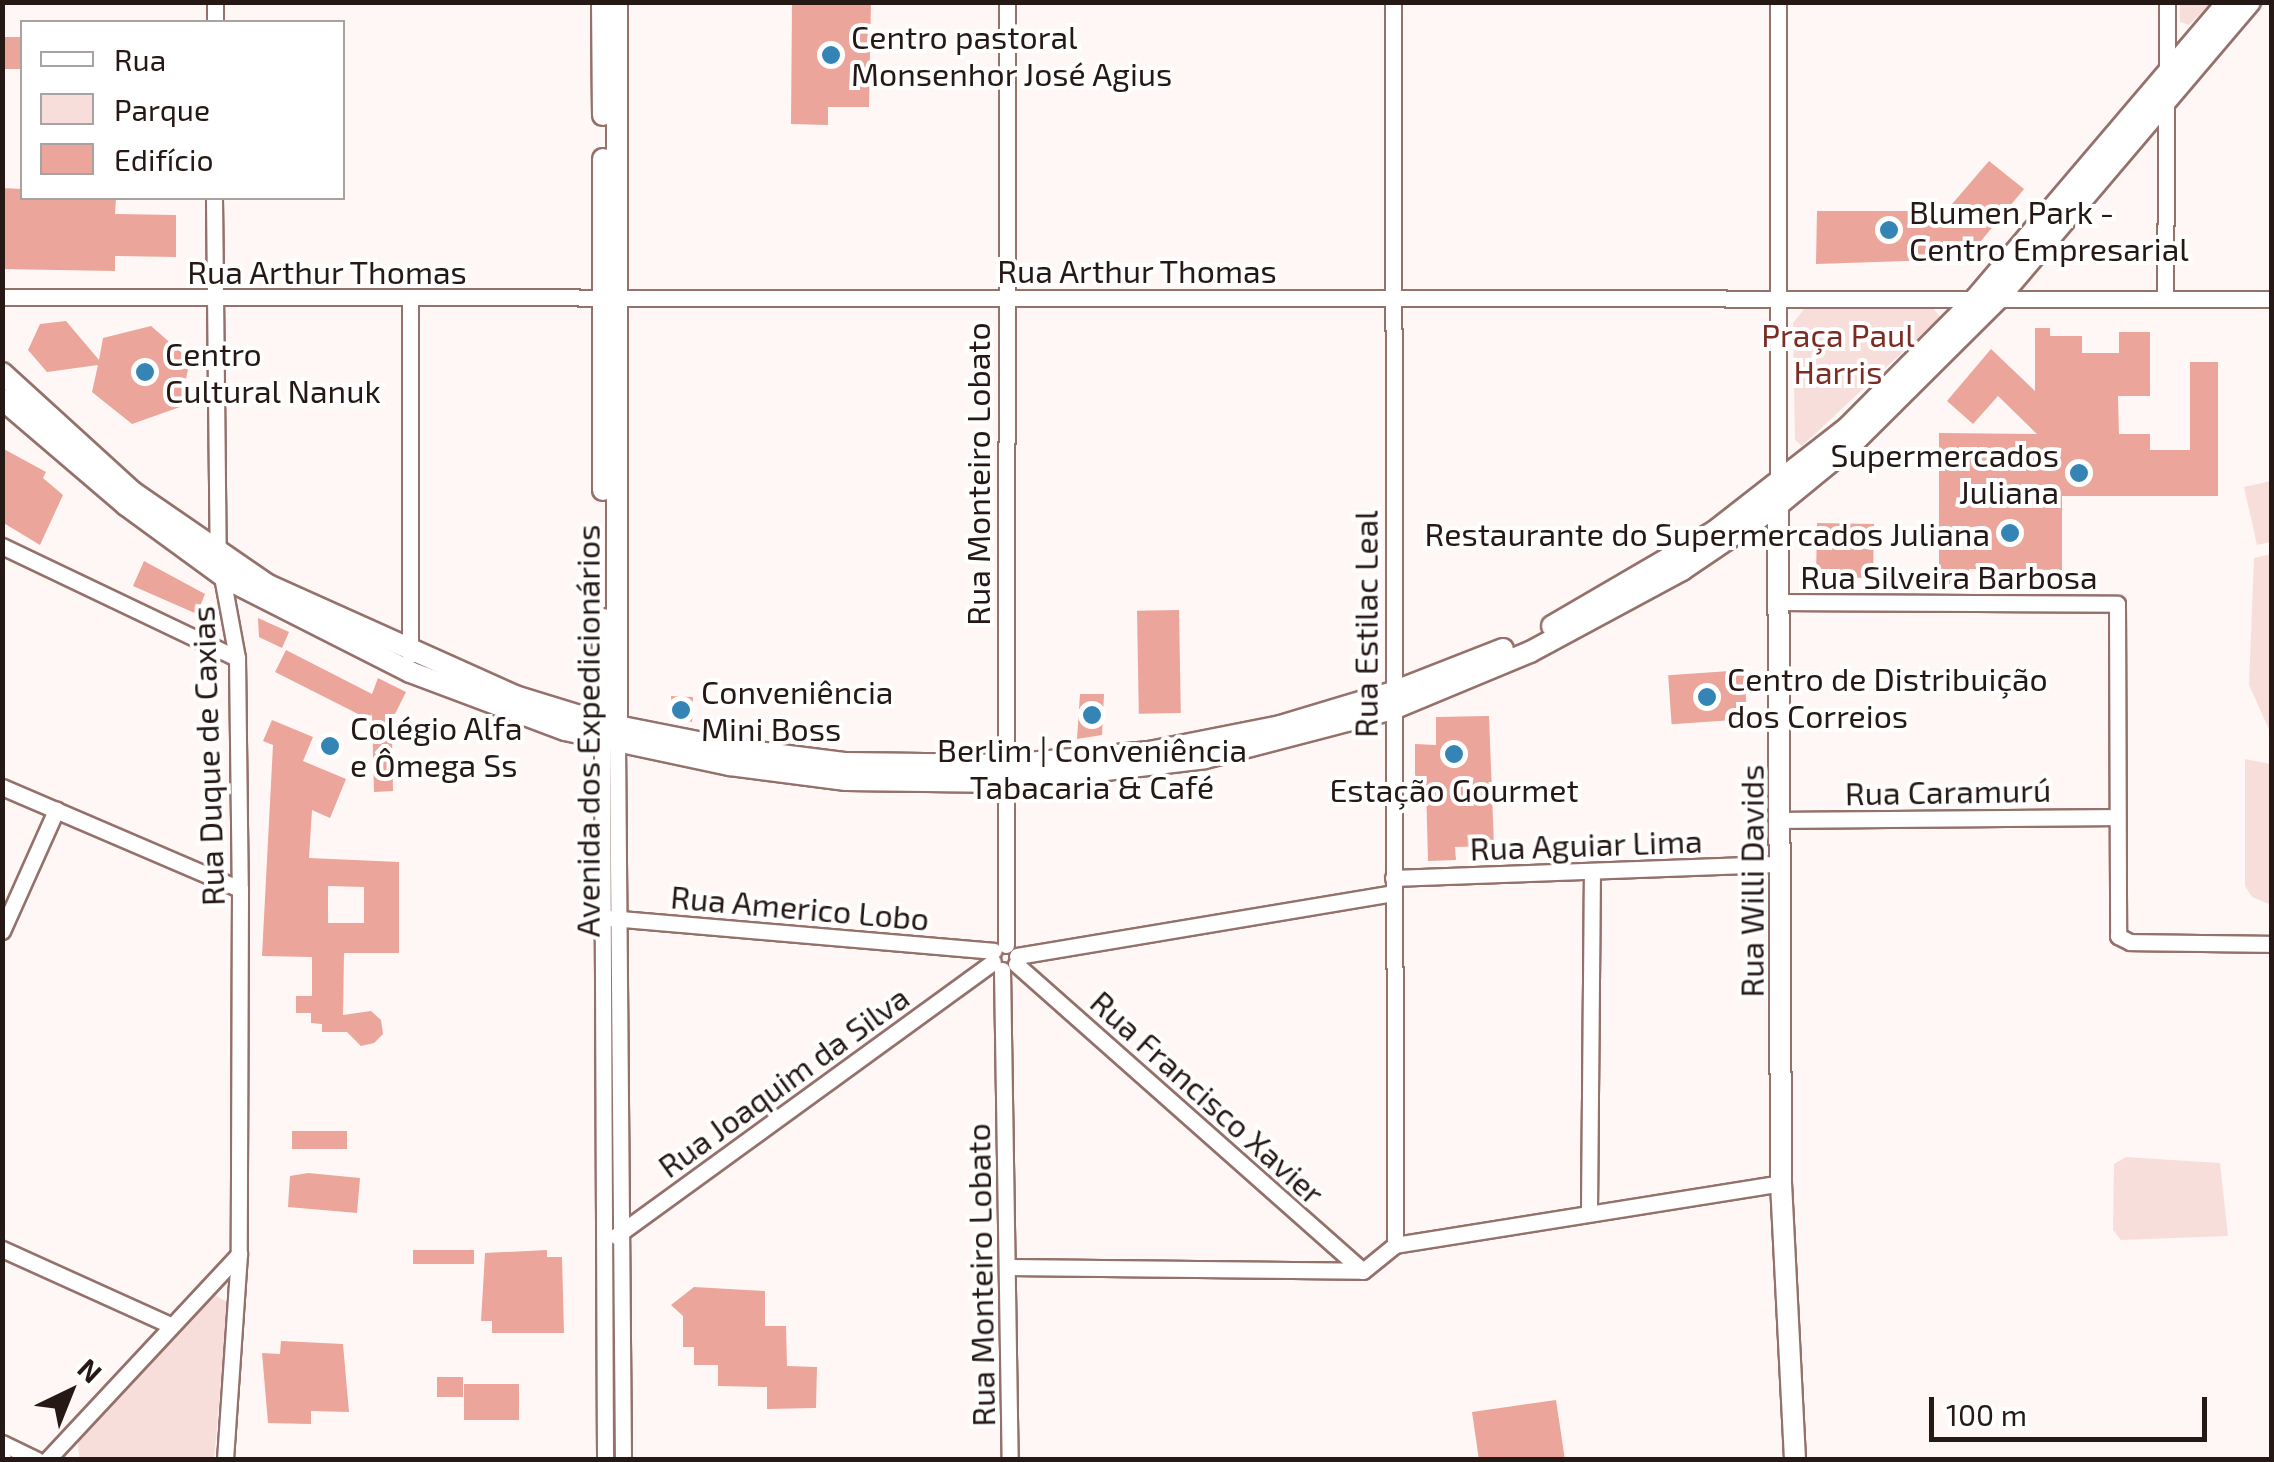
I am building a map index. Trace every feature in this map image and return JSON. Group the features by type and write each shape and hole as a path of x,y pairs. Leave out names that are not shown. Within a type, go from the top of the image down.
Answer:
{"main road":[{"name":"Avenida dos Expedicionários","path":"602,2 610,132 609,733"},
{"name":"Avenida dos Expedicionários","path":"610,132 618,2"},
{"path":"1889,397 1975,300 2168,100 2219,28 2228,2"},
{"path":"2,399 227,579 410,663 609,733 846,771 1005,773 1150,759 1393,701 1527,646 1778,496 1998,299 2057,216 2168,75 2250,2"},
{"path":"2,373 96,472 218,556 410,663"},
{"name":"Rua Willi Davids","path":"1778,496 1781,1183 1795,1460"}],"street":[{"name":"Rua Monteiro Lobato","path":"1007,2 1005,958 1010,1460"},
{"name":"Rua Estilac Leal","path":"1393,2 1394,1245"},
{"name":"Rua Willi Davids","path":"1778,2 1778,496"},
{"path":"2165,299 2167,2"},
{"name":"Rua Duque de Caxias","path":"214,200 218,556 227,579 237,658 240,888 239,1254 224,1460"},
{"name":"Rua Arthur Thomas","path":"2,297 2272,299"},
{"path":"410,299 410,663"},
{"path":"2,546 237,658"},
{"name":"Rua Silveira Barbosa","path":"1780,602 2117,604 2115,817"},
{"name":"Avenida dos Expedicionários","path":"605,1460 609,733"},
{"path":"2,788 240,888"},
{"path":"2,931 56,810"},
{"path":"2115,817 2118,936 2130,942 2272,944"},
{"name":"Rua Caramurú","path":"1780,820 2115,817"},
{"name":"Rua Aguiar Lima","path":"1005,958 1393,886 1592,871 1781,864"},
{"path":"1589,1211 1592,871"},
{"name":"Avenida dos Expedicionários","path":"608,918 620,1234 622,1460"},
{"name":"Rua Americo Lobo","path":"608,918 1005,958"},
{"name":"Rua Joaquim da Silva","path":"605,1244 1005,958"},
{"name":"Rua Francisco Xavier","path":"1005,958 1363,1271"},
{"path":"1007,1267 1363,1271 1394,1245 1781,1183"},
{"path":"2,1249 170,1325"},
{"path":"47,1460 239,1254"},
{"path":"604,1406 622,1406"},
{"path":"2,1444 37,1460"}],"green space":[{"path":"2180,2 2211,3 2189,25 2180,22"},
{"name":"Praça Paul Harris","path":"1804,309 1934,309 1940,317 1802,446 1795,440 1793,323"},
{"path":"2271,481 2271,542 2257,545 2244,487"},
{"path":"2272,554 2271,734 2249,685 2254,558"},
{"path":"2245,759 2271,764 2271,905 2252,897 2245,886"},
{"path":"2126,1157 2220,1163 2228,1236 2121,1240 2113,1230 2114,1164"},
{"path":"215,1295 228,1303 214,1459 79,1458 78,1441"}],"building":[{"name":"Centro pastoral Monsenhor José Agius","path":"792,2 871,2 869,107 828,107 828,125 791,124"},
{"path":"2,37 20,37 20,69 2,69"},
{"path":"1989,161 2024,189 1966,259 1816,264 1817,211 1946,211"},
{"path":"2,188 20,189 20,200 116,200 115,214 176,215 176,257 115,256 115,271 2,269"},
{"name":"Centro Cultural Nanuk","path":"66,321 99,360 103,338 151,326 190,360 180,407 132,424 92,392 98,365 47,372 28,350 40,324"},
{"name":"Supermercados Juliana","path":"2035,328 2050,328 2050,336 2082,336 2082,353 2119,353 2119,332 2150,332 2150,396 2118,396 2119,434 2150,434 2150,450 2190,450 2190,362 2218,362 2218,496 2062,496 2062,570 1969,569 1969,584 1939,584 1939,433 2037,434 1998,396 1973,424 1947,401 1991,349 2035,391"},
{"path":"2,448 46,472 43,478 63,495 40,545 2,522"},
{"path":"1817,523 1874,524 1873,578 1816,577"},
{"path":"144,561 205,594 197,614 133,586"},
{"path":"1179,610 1181,713 1139,714 1137,611"},
{"path":"258,618 289,632 282,648 259,637"},
{"path":"286,650 372,694 378,678 406,692 383,738 392,738 393,791 374,792 372,713 370,720 275,672"},
{"name":"Centro de Distribuição dos Correios","path":"1744,670 1747,719 1672,724 1668,675"},
{"path":"1080,694 1104,694 1102,735 1077,739"},
{"path":"671,696 693,697 692,722 672,717"},
{"path":"1489,716 1494,846 1455,847 1456,860 1428,861 1426,785 1415,785 1415,744 1436,745 1436,717"},
{"path":"272,720 313,737 303,761 346,779 330,818 312,810 309,858 399,862 399,953 344,953 343,1015 371,1011 381,1020 383,1034 374,1043 361,1046 347,1032 322,1032 322,1024 311,1023 311,1013 296,1013 296,996 312,996 312,957 262,956 273,745 263,741","holes":["328,886 364,887 364,923 328,923"]},
{"path":"292,1131 347,1131 347,1149 292,1149"},
{"path":"308,1173 360,1178 357,1213 288,1207 290,1176"},
{"path":"413,1250 474,1250 474,1264 413,1264"},
{"path":"547,1250 547,1257 562,1257 564,1333 492,1333 492,1321 481,1321 485,1253"},
{"path":"694,1287 765,1291 765,1326 786,1326 787,1366 817,1367 816,1408 767,1409 767,1387 718,1386 718,1365 694,1365 694,1347 683,1347 683,1316 671,1305"},
{"path":"281,1341 343,1344 349,1412 311,1411 311,1424 268,1423 262,1353 280,1354"},
{"path":"437,1377 463,1377 463,1397 437,1397"},
{"path":"464,1384 519,1384 519,1420 464,1420"},
{"path":"1556,1400 1565,1460 1479,1460 1472,1412"}],"place":[{"name":"Centro pastoral Monsenhor José Agius","path":"831,55"},
{"name":"Blumen Park - Centro Empresarial","path":"1889,230"},
{"name":"Centro Cultural Nanuk","path":"145,372"},
{"name":"Supermercados Juliana","path":"2079,473"},
{"name":"Restaurante do Supermercados Juliana","path":"2010,533"},
{"name":"Centro de Distribuição dos Correios","path":"1707,697"},
{"name":"Conveniência Mini Boss","path":"681,710"},
{"name":"Berlim | Conveniência Tabacaria & Café","path":"1092,715"},
{"name":"Colégio Alfa e Ômega Ss","path":"330,746"},
{"name":"Estação Gourmet","path":"1454,754"}]}
